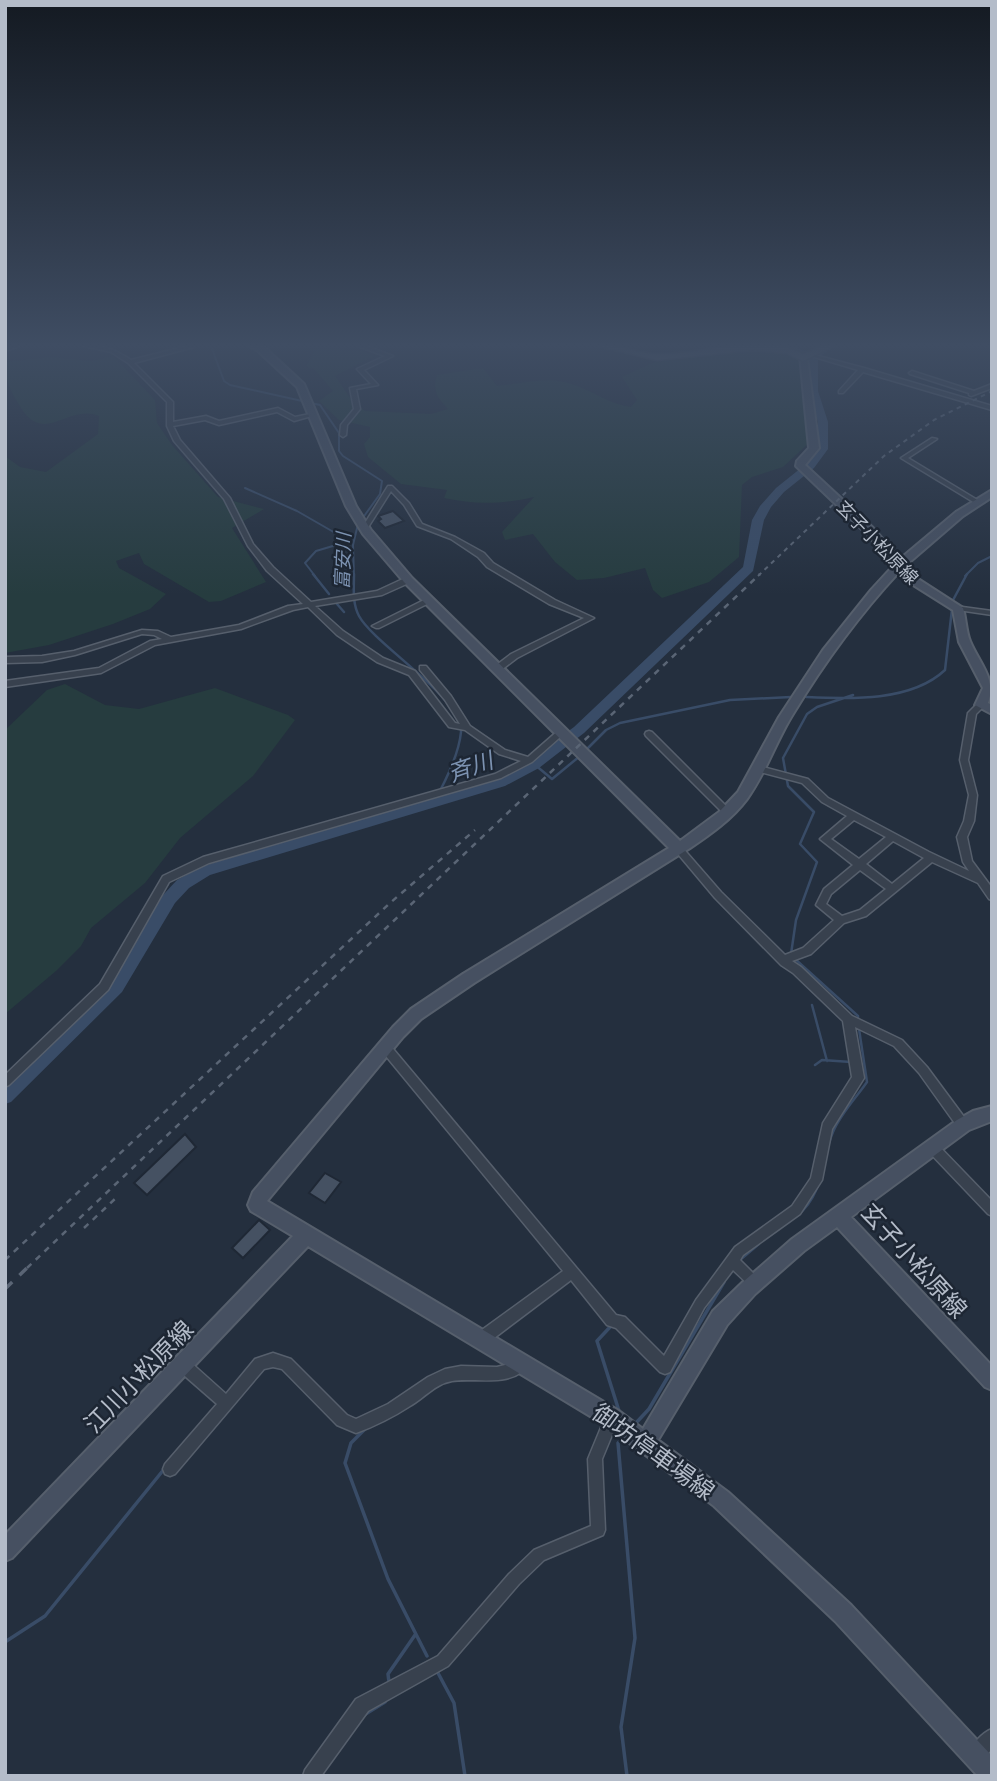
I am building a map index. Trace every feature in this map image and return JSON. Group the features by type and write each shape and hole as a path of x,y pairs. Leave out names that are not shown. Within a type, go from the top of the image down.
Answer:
{"street":[{"path":"172,429 177,441 227,498 250,545 277,576 327,623 370,653 412,673 452,725 467,728 502,752 529,760"},
{"path":"320,429 356,516 408,580 678,848 718,895 783,960 848,1019 898,1043 923,1070 963,1125"},
{"path":"343,435 345,429"},
{"name":"玄子小松原線","path":"813,429 814,448 800,463 805,470 869,530 898,565 925,589 958,608"},
{"path":"934,439 904,458 976,502"},
{"path":"365,529 390,487 407,504 419,525 453,538 481,555 490,565 552,602 590,618 514,656 497,669"},
{"path":"848,1019 858,1079 827,1127 816,1181 796,1210 739,1251 699,1304 665,1367 620,1322 612,1320 385,1048 416,1014 433,1002 678,848 727,813 759,769 784,719 811,678 898,565 976,502 992,494"},
{"path":"5,684 101,670 153,643 241,627 261,617 308,604 362,597 408,580"},
{"path":"376,626 429,601"},
{"path":"992,613 958,608 966,645 982,670 989,688 986,708 972,713 964,760 973,795 970,821 962,837 968,862 992,897"},
{"path":"5,660 42,659 75,653 142,632 155,633 168,639"},
{"path":"423,668 448,698 467,728"},
{"path":"649,734 727,813"},
{"path":"5,1082 104,988 166,879 206,860 498,776 567,736"},
{"path":"759,769 805,781 825,800 930,858 980,880"},
{"path":"854,816 825,839 892,889"},
{"path":"841,920 821,905 827,892 892,836"},
{"path":"783,960 807,951 841,920 863,913 930,858"},
{"name":"御坊停車場線","path":"385,1048 259,1198 257,1205 612,1418 721,1499 843,1612 992,1773"},
{"name":"玄子小松原線","path":"992,1113 979,1116 963,1125 839,1216 992,1380"},
{"path":"932,1147 992,1210"},
{"path":"646,1442 720,1318 799,1245 839,1216"},
{"name":"江川小松原線","path":"5,1551 306,1235"},
{"path":"732,1261 755,1283"},
{"path":"480,1340 572,1272"},
{"path":"170,1469 260,1364 273,1360 286,1364 342,1420 356,1426 408,1401 436,1379 454,1373 499,1375 513,1371 521,1363"},
{"path":"183,1365 227,1404"},
{"path":"312,1776 362,1705 443,1661 514,1579 539,1555 598,1531 594,1459 612,1418"},
{"path":"975,1755 992,1737"}],"green space":[{"path":"98,429 161,429 218,497 264,509 232,528 266,582 221,601 209,602 144,564 139,553 116,561 119,568 166,594 150,609 49,645 5,653 5,456 20,467 46,472 98,434"},
{"path":"370,429 809,429 811,441 783,467 752,477 742,485 739,557 709,582 662,598 653,590 645,568 604,578 577,580 555,562 533,534 505,540 502,532 534,497 500,502 467,502 444,498 447,490 401,484 368,457 364,444 370,437"},
{"path":"65,684 105,705 139,709 215,688 295,720 253,776 180,838 145,883 91,928 81,946 56,971 5,1014 5,730 47,690"}],"building":[{"path":"393,511 404,521 385,528 378,521 381,519 378,516"},
{"path":"185,1134 196,1147 147,1195 134,1183"},
{"path":"325,1173 341,1182 325,1203 309,1193"},
{"path":"259,1220 270,1230 243,1258 232,1248"}],"waterway":[{"name":"富安川","path":"336,429 339,433 339,451 343,456 382,481 380,494 362,519"},
{"name":"斉川","path":"5,1096 116,987 169,899 183,884 205,871 500,782 534,764 579,730 749,568 758,520 780,490 810,466 823,449 823,429"},
{"path":"245,488 297,511 344,538 343,543 316,551 305,563 315,576"},
{"name":"富安川","path":"354,576 353,545 358,524"},
{"path":"967,574 978,563 992,556"},
{"path":"313,574 329,594"},
{"path":"952,602 967,574"},
{"name":"富安川","path":"354,576 354,601 359,616 382,642 434,688 458,718 461,732 457,749 434,802"},
{"path":"337,604 344,612"},
{"path":"844,698 898,693 915,688 945,670 952,609"},
{"path":"844,698 853,695"},
{"path":"587,749 606,730 620,723 730,700 791,697"},
{"path":"806,697 844,698"},
{"path":"791,954 796,920 817,862 800,844 814,812 788,786 783,758 807,714 817,707 844,698"},
{"path":"534,764 552,779 580,756"},
{"path":"795,959 858,1016 858,1022"},
{"path":"812,1005 827,1060"},
{"path":"798,1215 818,1187 836,1125 867,1082 859,1029"},
{"path":"815,1065 827,1060"},
{"path":"827,1060 851,1062"},
{"path":"740,1260 759,1244"},
{"path":"635,1424 649,1409 724,1282"},
{"path":"611,1326 597,1341 619,1411"},
{"path":"365,1429 351,1443 345,1463 388,1579 427,1656"},
{"path":"624,1437 618,1443 635,1638 621,1727 627,1776"},
{"path":"5,1642 45,1616 165,1468"},
{"path":"389,1682 388,1674 415,1635"},
{"path":"438,1673 454,1703 465,1776"},
{"path":"364,1715 385,1702"}],"railway":[{"path":"758,576 884,456 921,429"},
{"path":"27,1268 760,574"},
{"path":"5,1260 390,903 475,830"},
{"path":"84,1228 116,1198"},
{"path":"5,1289 29,1266"}]}
